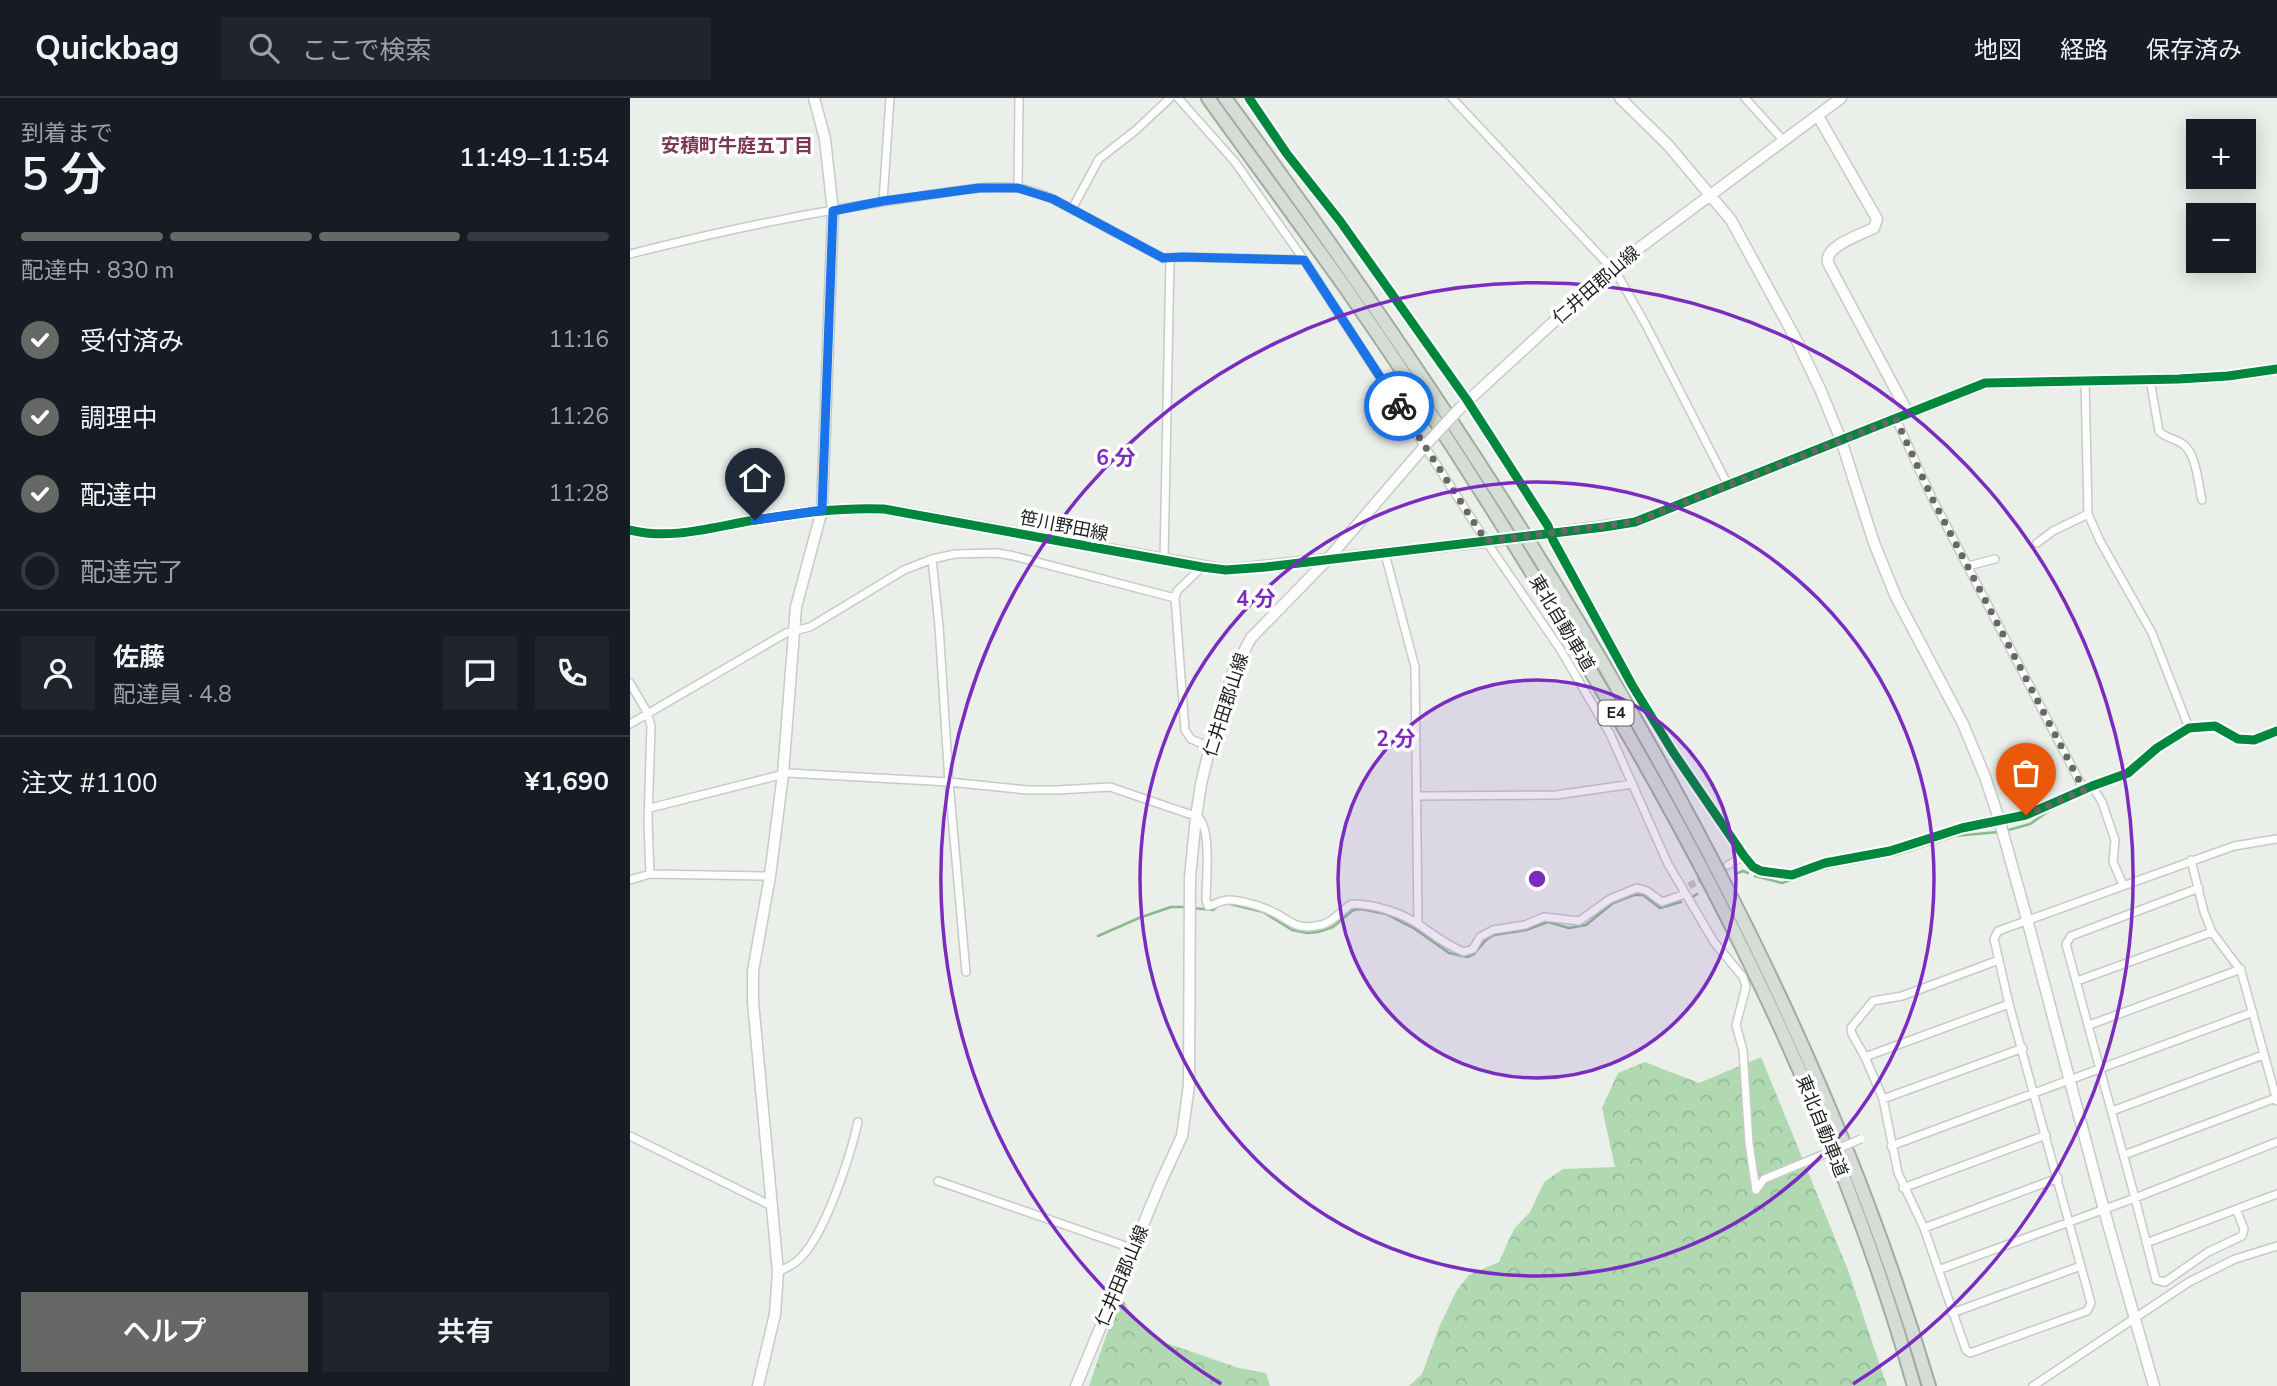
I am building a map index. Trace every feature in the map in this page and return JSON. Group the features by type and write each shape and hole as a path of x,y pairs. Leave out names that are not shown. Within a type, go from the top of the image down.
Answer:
{"highway":[{"name":"東北自動車道","path":"1208,98 1347,290 1482,492 1581,653 1674,817 1746,955 1831,1145 1870,1248 1914,1386"},
{"name":"東北自動車道","path":"1224,98 1357,280 1454,423 1548,570 1648,741 1725,881 1809,1058 1844,1141 1884,1244 1929,1386"}],"street":[{"path":"758,1386 775,1314 778,1272 753,1002 753,971 770,876 783,774 796,607 822,510 833,211 825,139 814,98"},
{"path":"883,201 890,98"},
{"path":"1018,188 1019,98"},
{"path":"1072,209 1099,159 1136,130 1170,98"},
{"path":"1178,98 1235,162 1304,260 1427,443 1560,649 1610,734 1668,864 1714,942 1743,977 1744,998 1736,1025 1743,1050 1749,1143 1756,1190 1764,1179 1861,1139"},
{"path":"1248,98 1287,155 1340,221 1464,404 1548,534 1673,752 1753,867 1771,874 1792,875 1825,863 1890,851 1962,828 1980,825"},
{"path":"1452,98 1617,274 1728,485"},
{"path":"1620,98 1668,145 1731,220 1798,343 1841,440 1874,543 1896,597 1963,724 1985,777 2027,919 2154,1386"},
{"path":"1745,98 1784,141"},
{"name":"仁井田郡山線","path":"1076,1386 1182,1136 1188,1098 1190,877 1196,817 1210,747 1233,672 1244,647 1327,561 1427,443 1464,404 1611,269 1841,98"},
{"path":"1818,116 1877,219 1874,228 1830,249 1826,257 1908,413"},
{"path":"630,254 785,219 883,201 979,188 1018,188 1042,195 1072,209 1156,256 1170,259 1304,260"},
{"path":"1164,561 1170,259"},
{"name":"笹川野田線","path":"630,530 650,534 681,533 822,510 884,509 1226,570 1327,561 1635,522 1985,383 2150,380 2228,376 2277,369"},
{"path":"2150,380 2159,430 2164,436 2184,445 2190,453 2202,500"},
{"path":"2085,381 2088,514 2100,541 2152,633 2189,728"},
{"path":"1896,419 1932,498 1968,566 2088,788 2102,802 2115,840 2113,862 2123,885"},
{"path":"2037,542 2088,514"},
{"path":"630,724 786,633 810,627 904,570 932,559 955,554 1002,554 1175,598"},
{"path":"1385,554 1415,667 1418,924"},
{"path":"932,559 966,972"},
{"path":"1968,566 1995,559"},
{"path":"1202,567 1177,590 1175,598 1185,730 1191,738 1210,747"},
{"path":"630,683 648,714 652,742 650,874"},
{"path":"2015,819 2128,773 2157,748 2189,728 2215,726 2238,738 2254,740 2277,730"},
{"path":"650,808 783,774 950,782 1027,790 1110,787 1202,820 1205,829 1208,906 1222,900 1234,900 1265,908 1286,921 1303,926 1323,925 1348,907 1357,904 1385,908 1418,924 1446,944 1466,952 1473,949 1482,935 1493,930 1525,925 1544,917 1579,921 1610,899 1637,888 1647,891 1662,902 1685,889"},
{"path":"1417,796 1556,795 1633,784"},
{"path":"1998,960 1902,996 1872,1002 1851,1028 1883,1099 1891,1146 1903,1188 1924,1228 1966,1350 1975,1352 2087,1311 2091,1307 1998,960 1994,939 1998,931 2191,860 2246,843 2277,839"},
{"path":"1728,865 1744,856"},
{"path":"2124,1155 2277,1100 2241,970 2212,932 2191,860"},
{"path":"630,880 650,874 770,876"},
{"path":"2199,888 2071,936 2066,944 2156,1280 2165,1283 2208,1252 2242,1236 2244,1229 2236,1209"},
{"path":"2077,981 2212,932"},
{"path":"2092,1024 2241,970"},
{"path":"1865,1057 2009,1004"},
{"path":"1891,1146 2253,1012"},
{"path":"1883,1099 2023,1048"},
{"path":"2112,1111 2263,1055"},
{"path":"778,1272 797,1261 809,1248 840,1183 858,1122"},
{"path":"1903,1188 2046,1135"},
{"path":"630,1136 772,1206"},
{"path":"1938,1270 2136,1198 2277,1142"},
{"path":"1924,1228 2058,1178"},
{"path":"938,1181 1134,1249"},
{"path":"2147,1243 2277,1194"},
{"path":"2033,1386 2189,1282 2235,1259 2277,1246"},
{"path":"1952,1313 2081,1266"}],"green space":[{"path":"1761,1057 1848,1270 1887,1386 1409,1386 1422,1374 1440,1325 1457,1290 1469,1275 1499,1262 1514,1229 1530,1212 1544,1182 1563,1169 1615,1167 1602,1108 1618,1073 1645,1062 1699,1083"},
{"path":"1118,1301 1124,1301 1150,1333 1166,1343 1239,1368 1266,1373 1270,1386 1089,1386"}],"waterway":[{"path":"2215,730 2245,744 2259,743 2277,735"},
{"path":"2005,831 2030,824 2050,810 2133,775 2146,761 2185,734 2198,731"},
{"path":"1755,876 1782,883 1818,870 1896,855 1955,836 1998,832"},
{"path":"1738,873 1748,873"},
{"path":"1691,898 1697,894"},
{"path":"1226,903 1263,912 1292,930 1307,933 1333,927 1353,910 1386,914 1415,929 1449,953 1467,957 1494,935 1526,930 1548,922 1569,928 1586,925 1613,903 1634,895 1643,895 1660,908 1681,902"},
{"path":"1193,908 1213,910 1219,905"},
{"path":"1098,936 1171,907 1187,907"}],"tunnel":[{"path":"1980,825 2015,819"},
{"path":"1689,886 1728,865"}],"cycle path":[{"path":"1249,98 1467,400 1548,526 1553,540 1632,685 1673,752 1753,867 1761,871 1792,875 1825,863 1890,851 1962,828 2026,815 2128,773 2157,748 2189,728 2215,726 2238,739 2254,740 2277,731"},
{"path":"630,530 675,533 816,512 884,509 1202,567 1226,570 1266,567 1635,522 1985,383 2179,379 2277,369"}],"way so far":[{"path":"1399,406 1486,541 1635,522 1896,419 1932,498 2084,790 2026,815"}],"district":[{"name":"安積町牛庭五丁目","path":"737,146"}],"route":[{"path":"755,520 822,510 833,211 883,201 979,188 1018,188 1053,199 1163,258 1304,260 1399,406"}]}
